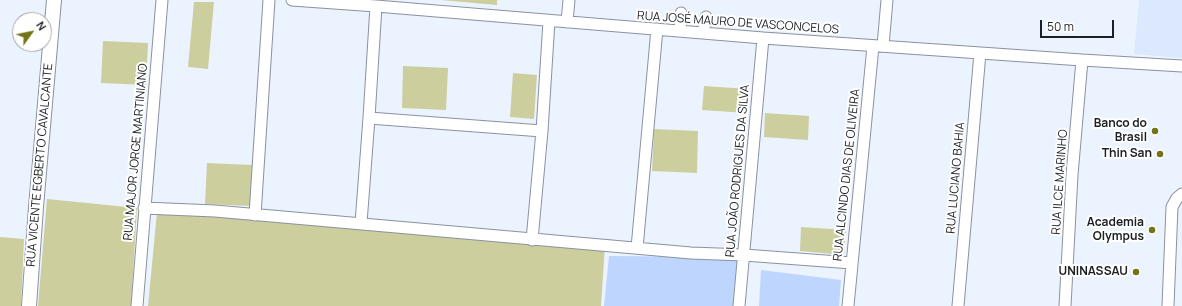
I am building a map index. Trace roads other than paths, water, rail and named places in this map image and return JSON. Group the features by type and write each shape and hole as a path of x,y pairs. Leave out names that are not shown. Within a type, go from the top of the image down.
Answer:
{"main road":[{"name":"RUA VICENTE EGBERTO CAVALCANTE","path":"29,306 36,200 54,0"}],"street":[{"name":"RUA MAJOR JORGE MARTINIANO","path":"137,306 162,0"},
{"path":"255,215 269,0"},
{"name":"RUA JOSÉ MAURO DE VASCONCELOS","path":"292,0 763,38 1182,66"},
{"path":"567,22 569,0"},
{"name":"RUA ALCINDO DIAS DE OLIVEIRA","path":"848,306 878,46 888,0"},
{"path":"361,223 376,6"},
{"path":"680,31 681,13"},
{"path":"703,33 706,17"},
{"path":"532,240 542,131 549,21"},
{"path":"637,248 657,29"},
{"name":"RUA JOÃO RODRIGUES DA SILVA","path":"739,306 763,38"},
{"name":"RUA LUCIANO BAHIA","path":"958,306 980,53"},
{"name":"RUA ILCE MARINHO","path":"1065,306 1072,175 1082,60"},
{"path":"369,118 542,131"},
{"path":"1168,306 1172,207 1177,198 1182,194"},
{"path":"144,208 215,211 361,223 691,254 852,263"}],"water":[{"path":"609,256 741,257 737,306 604,306"},
{"path":"761,270 841,280 839,306 759,306"}],"place":[{"name":"Banco do Brasil","path":"1155,131"},
{"name":"Thin San","path":"1160,154"},
{"name":"Academia Olympus","path":"1152,230"},
{"name":"UNINASSAU","path":"1136,272"}]}
